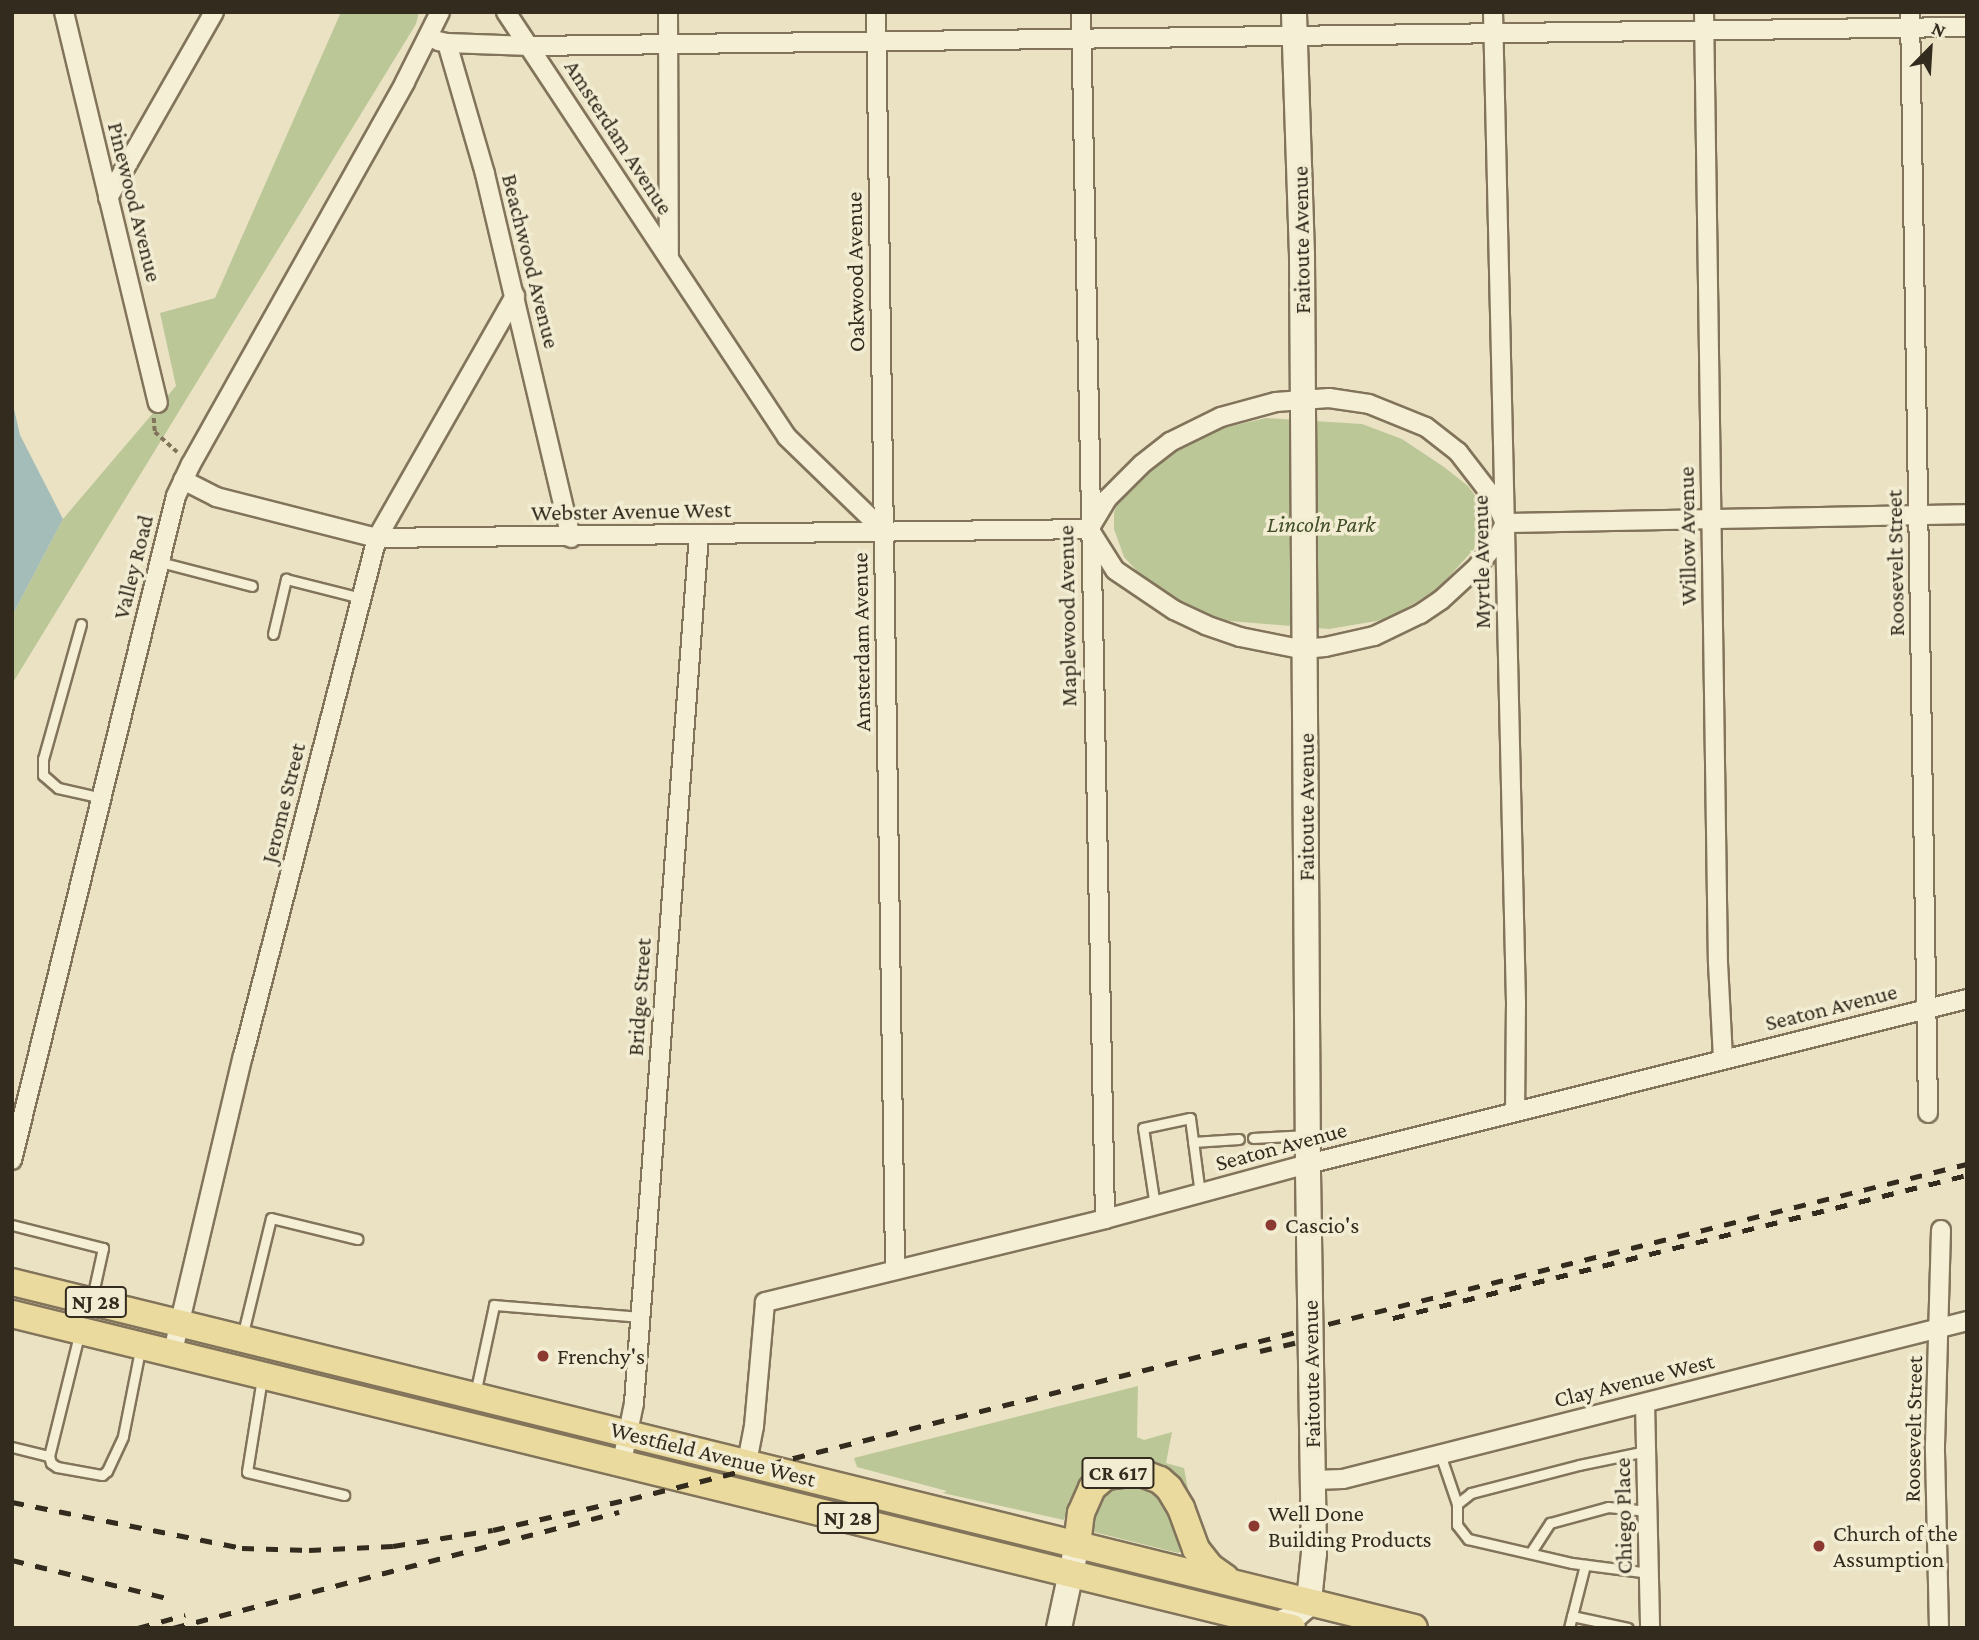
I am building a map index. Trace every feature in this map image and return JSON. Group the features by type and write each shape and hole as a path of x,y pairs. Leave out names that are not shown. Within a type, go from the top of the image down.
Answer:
{"main road":[{"name":"Westfield Avenue West","path":"12,1282 1414,1628"},
{"name":"Westfield Avenue West","path":"12,1314 173,1351 1284,1626"},
{"name":"CR 617","path":"1077,1545 1081,1513 1092,1488 1106,1476 1139,1472 1160,1480 1169,1488 1181,1508 1195,1549 1210,1567 1237,1584"}],"street":[{"name":"Pinewood Avenue","path":"65,12 158,403"},
{"path":"108,198 214,12"},
{"path":"440,12 429,36 447,43 530,46 1704,31 1910,20 1967,27"},
{"name":"Amsterdam Avenue","path":"506,12 787,437 884,531 895,1270"},
{"path":"668,12 669,258"},
{"name":"Oakwood Avenue","path":"876,12 884,531"},
{"name":"Maplewood Avenue","path":"1081,12 1089,529 1105,1219"},
{"name":"Faitoute Avenue","path":"1294,12 1303,399 1308,1164 1314,1554 1308,1601"},
{"name":"Myrtle Avenue","path":"1493,12 1516,989 1515,1111"},
{"name":"Willow Avenue","path":"1704,12 1718,963 1723,1059"},
{"name":"Roosevelt Street","path":"1910,20 1928,1113"},
{"name":"Valley Road","path":"12,1160 160,562 183,480 429,36"},
{"name":"Beachwood Avenue","path":"447,43 485,174 571,538"},
{"name":"Jerome Street","path":"173,1351 243,1056 377,538 515,296"},
{"path":"1329,398 1369,404 1426,427 1472,467 1495,500 1505,523 1494,546 1478,566 1441,600 1420,614 1374,636 1305,648 1240,637 1174,610 1115,570 1089,529 1107,499 1126,478 1170,442 1221,416 1248,408 1303,399 1329,398"},
{"name":"Webster Avenue West","path":"183,480 216,497 377,538 571,538 1089,529"},
{"path":"1505,523 1967,514"},
{"name":"Bridge Street","path":"622,1462 629,1433 639,1317 699,535"},
{"name":"Seaton Avenue","path":"747,1462 754,1426 765,1302 1105,1219 1515,1111 1967,999"},
{"name":"Roosevelt Street","path":"1939,1628 1935,1445 1941,1230"},
{"name":"Clay Avenue West","path":"1313,1480 1343,1479 1440,1452 1967,1321"},
{"name":"Chiego Place","path":"1645,1403 1650,1628"},
{"name":"CR 617","path":"1059,1628 1073,1574 1077,1545"},
{"path":"1284,1626 1308,1601"}],"lane":[{"path":"160,562 252,586"},
{"path":"273,634 286,579 361,598"},
{"path":"81,624 43,759 43,775 58,788 102,798"},
{"path":"1155,1206 1143,1128 1190,1118 1200,1194"},
{"path":"1253,1138 1308,1135"},
{"path":"1193,1142 1239,1139"},
{"path":"242,1339 271,1218 357,1239"},
{"path":"12,1225 103,1248 91,1301"},
{"path":"475,1395 494,1305 639,1317"},
{"path":"80,1329 49,1455 51,1463 57,1467 102,1475 107,1471 123,1436 141,1344"},
{"path":"262,1373 247,1472 344,1495"},
{"path":"12,1447 49,1455"},
{"path":"1457,1504 1471,1493 1646,1451"},
{"path":"1440,1452 1457,1504 1457,1525 1468,1539 1586,1565 1649,1573"},
{"path":"1531,1552 1550,1523 1608,1507 1648,1511"},
{"path":"1569,1628 1586,1565"},
{"path":"1572,1616 1628,1628"}],"path":[{"path":"158,403 153,420 155,432 191,464"}],"green space":[{"path":"341,12 419,12 416,24 12,684 12,616 63,519 176,386 160,313 215,298"},
{"name":"Lincoln Park","path":"1266,418 1362,424 1402,439 1468,486 1480,502 1481,525 1474,549 1438,589 1388,619 1329,629 1218,620 1182,605 1150,585 1124,557 1114,529 1114,513 1122,492 1141,469 1184,443 1227,427"},
{"path":"1138,1386 1137,1437 1144,1440 1172,1432 1166,1463 1184,1468 1189,1495 1171,1472 1152,1462 1122,1457 1098,1466 1079,1483 1069,1501 1064,1520 943,1493 947,1491 857,1467 854,1458"},
{"path":"1126,1483 1151,1488 1161,1497 1181,1551 1178,1553 1090,1531 1089,1523 1100,1497 1114,1485"}],"water":[{"path":"12,400 20,435 63,519 12,616"}],"railway":[{"path":"12,1502 242,1548 309,1550 393,1546 493,1530 630,1499 1967,1164"},
{"path":"1393,1318 1967,1175"},
{"path":"1260,1351 1328,1335"},
{"path":"173,1628 619,1512"},
{"path":"12,1560 167,1598"},
{"path":"138,1628 185,1615"}],"place":[{"name":"Cascio's","path":"1271,1225"},
{"name":"Frenchy's","path":"543,1356"},
{"name":"Well Done Building Products","path":"1254,1526"},
{"name":"Church of the Assumption","path":"1819,1546"}]}
